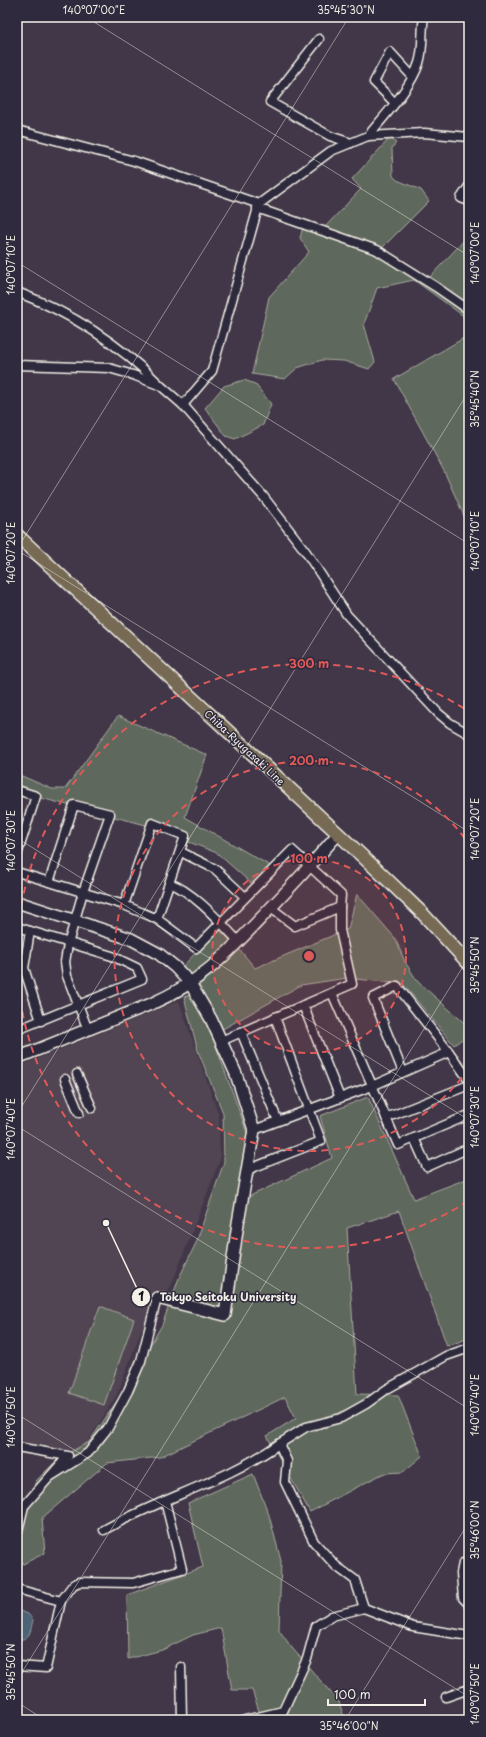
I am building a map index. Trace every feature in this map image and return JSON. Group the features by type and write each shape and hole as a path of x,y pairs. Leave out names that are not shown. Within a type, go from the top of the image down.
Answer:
{"main road":[{"name":"Chiba-Ryugasaki Line","path":"17,535 422,913 469,964"}],"street":[{"path":"368,136 395,102 419,63 424,17"},
{"path":"319,39 270,102 330,136 352,143"},
{"path":"395,102 374,82 390,52 412,76"},
{"path":"17,130 134,161 377,250 436,287 469,310"},
{"path":"183,405 212,371 258,206 331,151 368,136 424,133 469,137"},
{"path":"469,186 461,198 469,201"},
{"path":"17,292 52,306 103,338 131,358 183,405 272,508 306,552 347,615 438,713 450,723 469,734"},
{"path":"17,365 108,368 133,375 161,386"},
{"path":"17,790 36,796 17,855"},
{"path":"49,882 74,805 110,814 83,892 68,944 65,962 67,976 88,1030"},
{"path":"124,905 152,823 185,836 181,852 158,918"},
{"path":"17,1058 151,1004 190,984 220,961 239,942 338,834"},
{"path":"17,872 124,905 158,918 196,948 292,850 341,895 340,930 352,984 221,1041"},
{"path":"181,852 215,869 245,897"},
{"path":"169,883 180,887 221,922 239,942"},
{"path":"17,902 74,922 102,929 143,945 159,954 175,967 190,984 212,1019 236,1074 254,1130 238,1223 225,1315 157,1298 141,1361 128,1391 108,1428 88,1453 51,1476"},
{"path":"271,908 295,926 340,907"},
{"path":"17,927 68,944 112,956 137,968 142,978 79,1006 17,1030"},
{"path":"30,931 24,968 40,1021"},
{"path":"403,1072 373,998 397,986 469,1080"},
{"path":"332,993 398,1145 469,1115"},
{"path":"303,1005 340,1098"},
{"path":"247,1170 322,1141 275,1017"},
{"path":"241,1032 278,1121"},
{"path":"254,1130 372,1086 449,1052"},
{"path":"77,1074 92,1108"},
{"path":"65,1079 79,1113"},
{"path":"386,1118 469,1085"},
{"path":"414,1138 426,1167 469,1148"},
{"path":"104,1530 132,1514 231,1472 258,1458 306,1427 341,1418 366,1404 387,1389 440,1360 469,1348"},
{"path":"279,1444 287,1461 285,1482 314,1542 336,1566 355,1580 364,1608"},
{"path":"17,1447 68,1456 24,1506 17,1535"},
{"path":"17,1666 46,1668 61,1601 73,1585 80,1582 133,1583 182,1569 165,1501"},
{"path":"469,1564 464,1563 461,1573 463,1598 469,1604"},
{"path":"17,1589 61,1601"},
{"path":"245,1720 283,1711 307,1659 316,1626 332,1616 364,1608 413,1627 469,1636"},
{"path":"181,1667 182,1720"},
{"path":"446,1697 469,1690"}],"shaded area":[{"path":"390,138 396,143 392,148 393,176 397,180 421,190 429,201 380,250 428,279 469,235 469,320 414,280 377,288 364,324 375,362 369,369 344,361 322,360 297,368 285,379 252,374 269,297 309,252 300,238 303,227 323,229 361,189 352,179"},
{"path":"469,335 469,527 444,471 394,379"},
{"path":"244,380 255,384 271,404 263,425 235,439 226,436 205,408 224,386"},
{"path":"118,716 207,755 185,817 274,868 223,930 255,968 348,929 357,894 395,938 405,962 418,982 469,1027 469,1034 454,1045 403,984 347,978 301,985 212,1035 247,1133 237,1202 332,1158 320,1116 368,1097 414,1199 469,1178 469,1338 447,1346 399,1211 347,1228 357,1394 398,1395 422,1456 403,1472 385,1473 378,1476 310,1512 267,1436 296,1418 285,1397 160,1457 107,1463 42,1518 45,1553 23,1564 17,1546 17,1534 22,1516 36,1481 59,1458 89,1442 119,1398 162,1325 179,1278 196,1243 224,1162 223,1113 198,1051 184,997 201,991 183,966 215,933 253,885 217,853 146,825 17,792 17,774 52,789 65,789"},
{"path":"179,1001 219,1116 220,1160 171,1286 141,1331 117,1395 81,1452 17,1442 17,1067"},
{"path":"100,1306 134,1319 104,1405 69,1393"},
{"path":"253,1474 269,1515 281,1561 279,1630 292,1648 339,1702 345,1720 262,1720 252,1690 232,1690 221,1628 193,1635 162,1650 128,1659 127,1595 203,1567 188,1503"}],"water":[{"path":"17,1610 28,1614 33,1620 29,1634 25,1638 17,1640"}],"place":[{"name":"Tokyo Seitoku University","path":"106,1223"}]}
